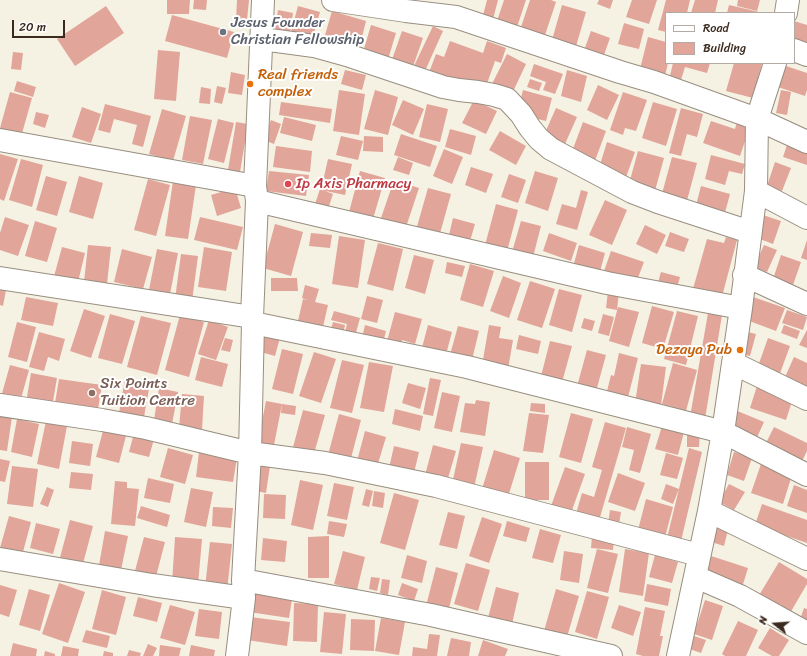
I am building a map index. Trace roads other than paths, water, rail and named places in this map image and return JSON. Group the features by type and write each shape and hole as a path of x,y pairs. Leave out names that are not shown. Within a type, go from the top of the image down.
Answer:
{"street":[{"path":"237,656 243,589 250,454 256,194 263,0"},
{"path":"333,0 456,17 654,82 757,119 807,142"},
{"path":"786,12 788,0"},
{"path":"262,39 314,46 350,56 443,87 478,92 507,99 521,114 539,139 551,149 632,192 750,232"},
{"path":"795,50 807,55"},
{"path":"678,656 696,577 723,432 756,191 757,119 775,64"},
{"path":"0,140 256,194 607,283 741,308"},
{"path":"756,191 807,218"},
{"path":"744,275 807,304"},
{"path":"0,278 253,320 467,367 723,432 807,475"},
{"path":"733,363 807,399"},
{"path":"0,405 146,428 250,454 325,463 436,486 699,555"},
{"path":"709,511 807,559"},
{"path":"0,560 152,585 243,589 431,615 611,656"},
{"path":"696,577 740,596 807,633"}],"place":[{"name":"Jesus Founder Christian Fellowship","path":"223,32"},
{"name":"Real friends complex","path":"250,84"},
{"name":"Ip Axis Pharmacy","path":"288,184"},
{"name":"Dezaya Pub","path":"740,350"},
{"name":"Six Points Tuition Centre","path":"92,393"}]}
